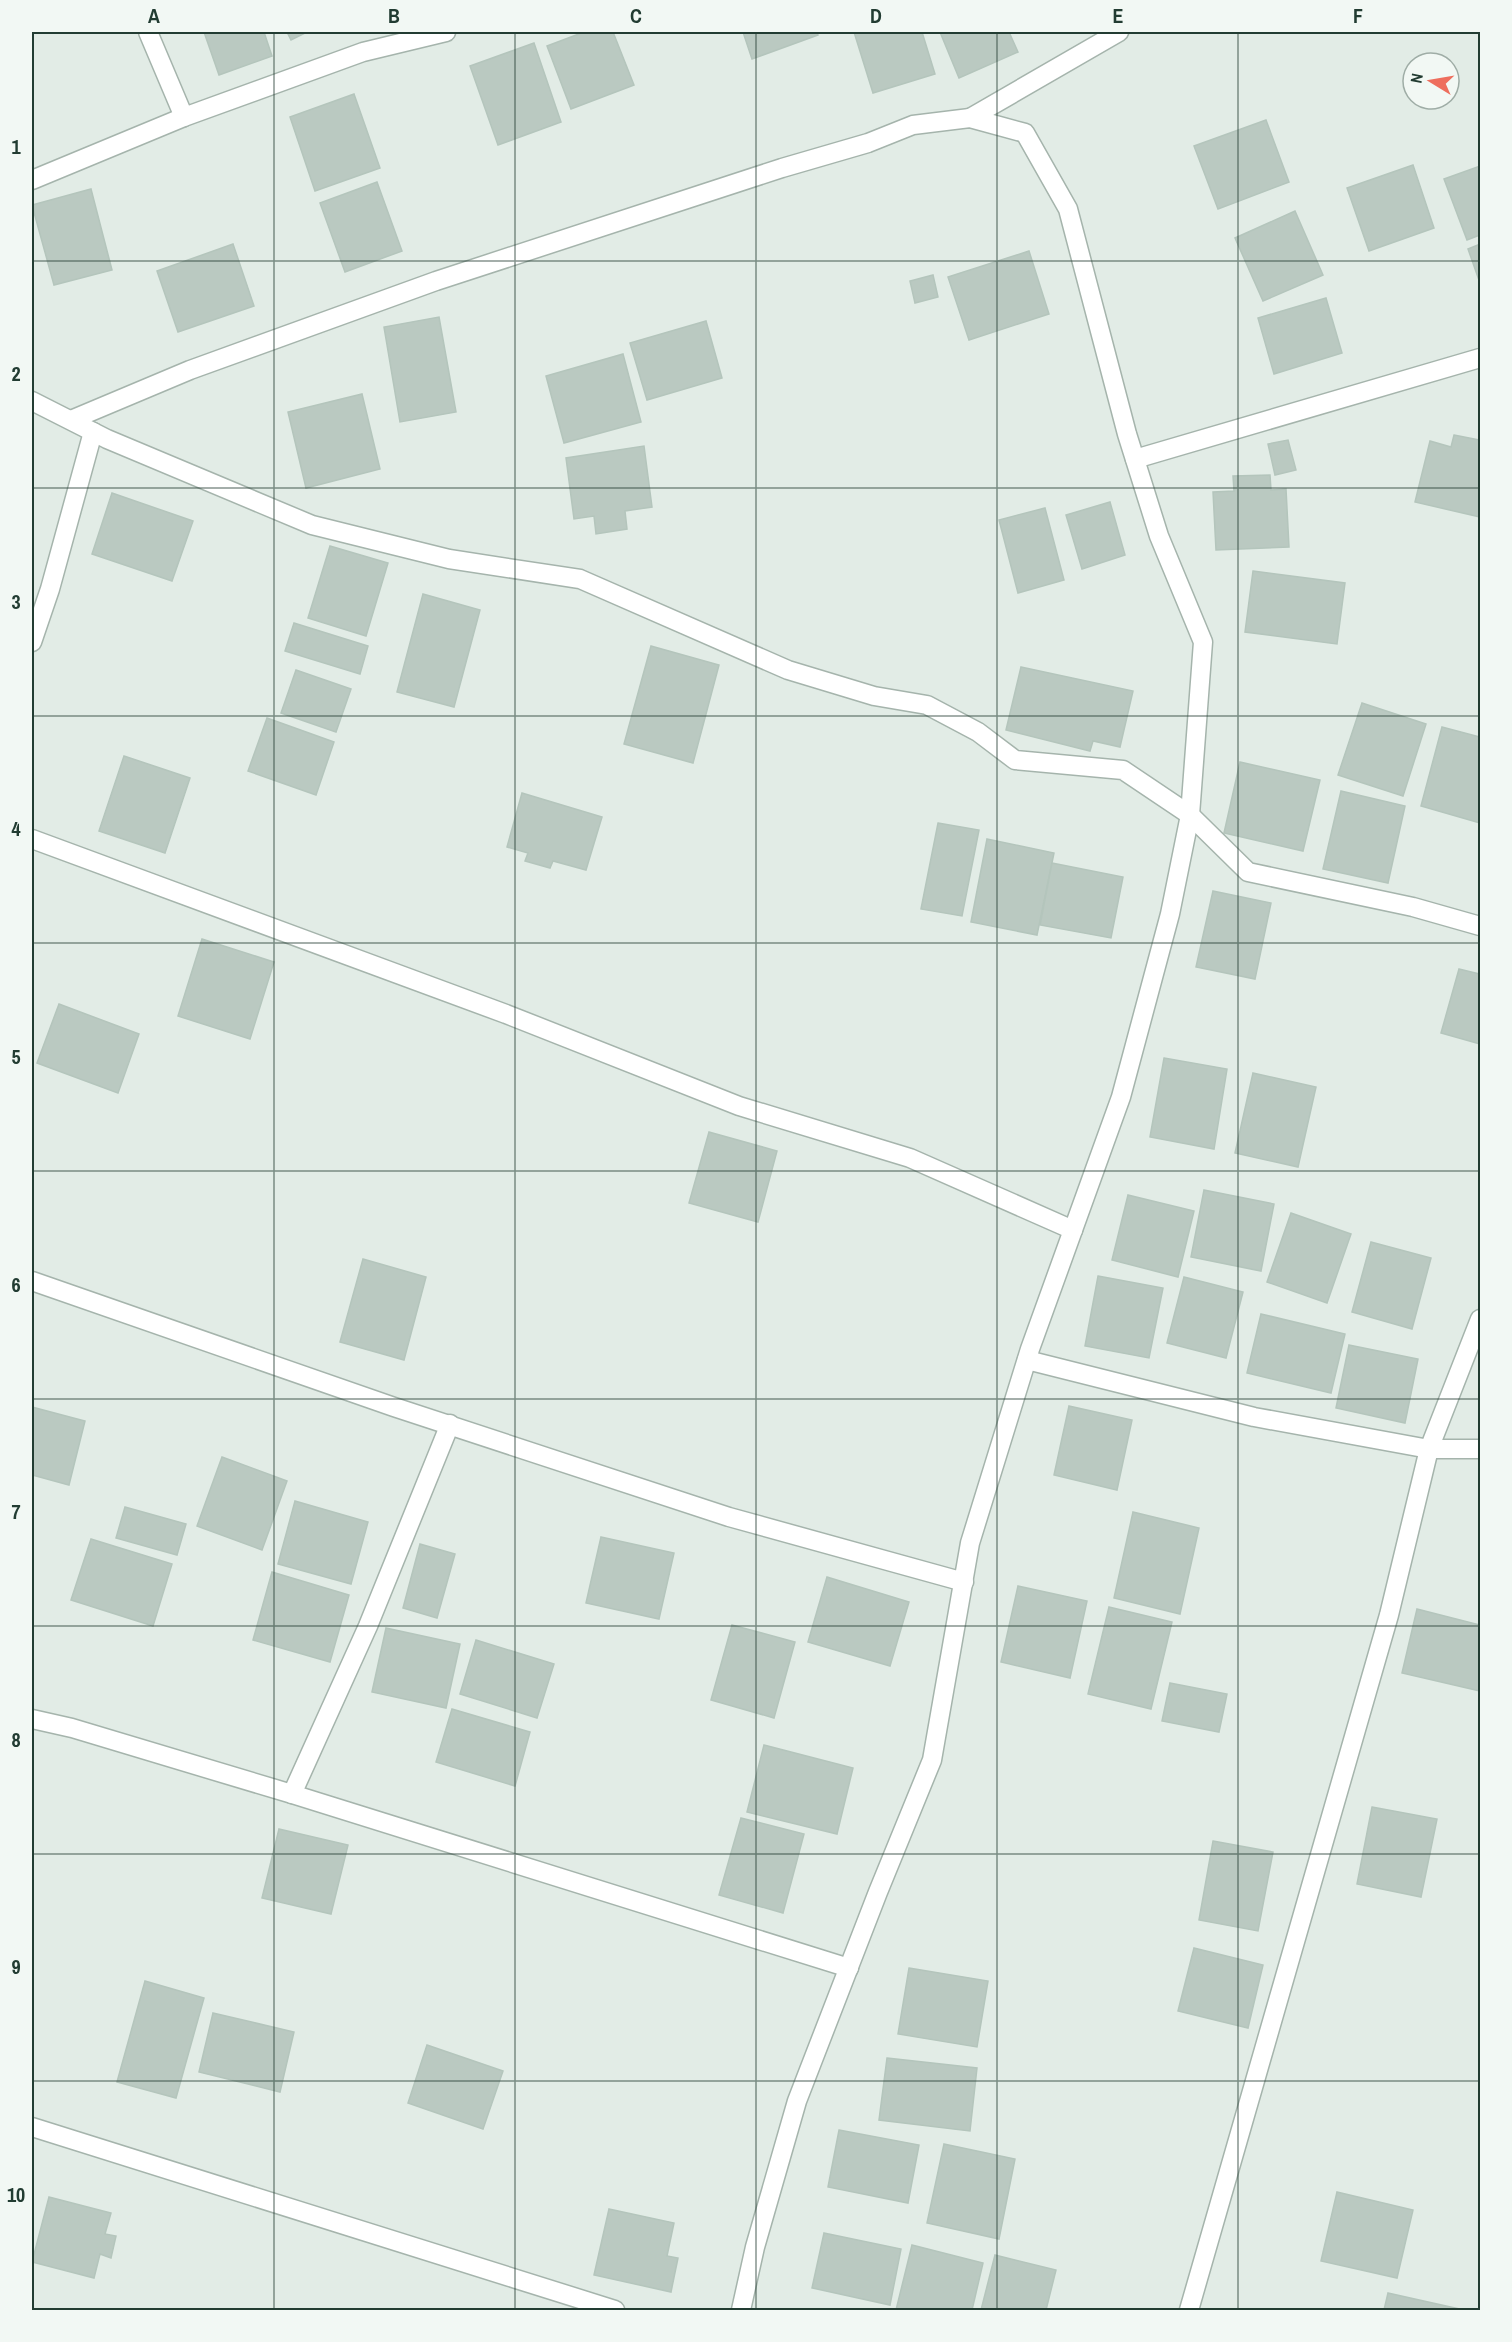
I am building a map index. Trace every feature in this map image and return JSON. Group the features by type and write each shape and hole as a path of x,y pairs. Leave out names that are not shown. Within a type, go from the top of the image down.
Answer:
{"street":[{"path":"148,32 184,117"},
{"path":"32,180 184,117 363,52 446,32"},
{"path":"970,118 1119,32"},
{"path":"71,420 190,370 436,281 867,143 913,125 970,118 1025,133 1068,209 1135,459 1159,536 1203,642 1190,815 1170,914 1121,1097 1027,1360 970,1543 933,1761 797,2101 755,2247 741,2310"},
{"path":"1135,459 1480,358"},
{"path":"32,401 93,432 312,525 449,559 580,579 788,670 874,696 927,705 978,732 1015,760 1123,770 1190,815 1248,872 1413,907 1480,926"},
{"path":"32,642 51,589 93,432"},
{"path":"32,839 484,1006 739,1106 910,1158 1073,1230"},
{"path":"32,1281 729,1517 964,1582"},
{"path":"1189,2310 1389,1615 1429,1449 1480,1319"},
{"path":"1027,1360 1254,1417 1429,1449 1480,1449"},
{"path":"292,1794 368,1626 450,1424"},
{"path":"32,1719 72,1728 292,1794 849,1968"},
{"path":"32,2127 615,2310"}],"building":[{"path":"204,32 264,32 272,56 219,75"},
{"path":"287,32 307,32 291,40"},
{"path":"584,32 613,32 634,85 571,109 547,46"},
{"path":"743,32 817,32 818,35 752,59"},
{"path":"854,32 922,32 935,74 873,93"},
{"path":"940,32 1009,32 1018,52 959,78"},
{"path":"534,43 561,122 498,145 470,66"},
{"path":"354,94 380,168 315,191 290,117"},
{"path":"1266,120 1289,182 1218,209 1194,146"},
{"path":"1413,165 1434,228 1369,251 1347,188"},
{"path":"1480,166 1480,235 1467,240 1444,179"},
{"path":"377,182 402,251 345,272 320,203"},
{"path":"91,189 112,270 54,285 32,205"},
{"path":"1295,211 1323,275 1263,301 1235,238"},
{"path":"233,244 254,306 178,332 157,271"},
{"path":"1480,244 1480,283 1468,249"},
{"path":"1029,251 1049,314 969,340 948,277"},
{"path":"933,275 938,297 915,303 910,281"},
{"path":"1326,298 1342,353 1274,374 1258,318"},
{"path":"439,317 456,412 400,422 384,327"},
{"path":"706,321 722,378 647,400 630,343"},
{"path":"623,354 641,422 564,443 546,376"},
{"path":"362,394 380,469 306,488 288,412"},
{"path":"1454,435 1480,440 1480,517 1415,502 1430,441 1451,447"},
{"path":"1288,440 1296,470 1275,475 1268,444"},
{"path":"644,446 652,507 625,511 627,529 596,534 594,516 574,519 566,458"},
{"path":"1270,475 1271,490 1286,489 1289,547 1216,550 1213,492 1234,491 1233,476"},
{"path":"112,493 193,521 172,581 92,554"},
{"path":"1110,502 1125,555 1082,569 1066,515"},
{"path":"1045,508 1064,580 1018,593 999,520"},
{"path":"330,546 388,563 366,636 308,618"},
{"path":"1253,571 1345,583 1337,644 1245,632"},
{"path":"423,594 480,610 454,707 397,692"},
{"path":"294,623 368,646 360,674 285,651"},
{"path":"651,646 719,665 693,763 624,744"},
{"path":"1021,667 1133,691 1120,747 1093,741 1090,751 1006,730"},
{"path":"296,670 351,689 336,732 281,713"},
{"path":"1362,703 1426,724 1403,796 1338,775"},
{"path":"267,718 334,742 316,795 248,771"},
{"path":"1442,727 1480,737 1480,823 1421,806"},
{"path":"124,756 190,778 165,853 99,831"},
{"path":"1240,762 1320,780 1303,851 1224,833"},
{"path":"1341,791 1405,806 1388,883 1323,869"},
{"path":"522,793 602,817 586,870 553,861 550,868 525,861 528,853 507,847"},
{"path":"938,823 979,830 962,916 921,909"},
{"path":"987,839 1054,853 1037,935 971,922"},
{"path":"1052,863 1123,877 1111,938 1040,925"},
{"path":"1213,891 1271,903 1255,979 1196,967"},
{"path":"202,939 274,962 250,1039 178,1016"},
{"path":"1459,969 1480,974 1480,1044 1441,1033"},
{"path":"59,1004 139,1034 118,1093 37,1063"},
{"path":"1164,1058 1227,1069 1214,1149 1150,1137"},
{"path":"1253,1073 1316,1087 1298,1167 1235,1153"},
{"path":"709,1132 777,1151 758,1222 689,1203"},
{"path":"1204,1190 1274,1204 1261,1271 1191,1257"},
{"path":"1128,1195 1194,1211 1178,1277 1112,1260"},
{"path":"1291,1213 1351,1234 1327,1303 1267,1282"},
{"path":"1371,1242 1431,1258 1412,1329 1352,1312"},
{"path":"363,1259 426,1277 404,1360 340,1342"},
{"path":"1098,1276 1163,1288 1149,1358 1085,1346"},
{"path":"1184,1277 1243,1292 1226,1358 1167,1343"},
{"path":"1261,1314 1345,1334 1331,1393 1247,1373"},
{"path":"1349,1345 1418,1359 1405,1423 1336,1408"},
{"path":"1069,1406 1132,1420 1117,1490 1054,1475"},
{"path":"32,1407 85,1421 69,1485 32,1475"},
{"path":"222,1457 287,1481 262,1550 197,1526"},
{"path":"295,1501 368,1522 351,1584 278,1564"},
{"path":"125,1507 186,1524 177,1555 116,1538"},
{"path":"1133,1512 1199,1528 1180,1614 1114,1598"},
{"path":"601,1537 674,1553 659,1619 586,1603"},
{"path":"91,1539 172,1564 153,1626 71,1600"},
{"path":"420,1544 455,1554 437,1618 403,1608"},
{"path":"272,1572 349,1595 330,1662 253,1640"},
{"path":"827,1577 909,1602 890,1666 808,1642"},
{"path":"1018,1586 1087,1601 1070,1678 1001,1662"},
{"path":"1109,1607 1172,1622 1151,1709 1088,1694"},
{"path":"1417,1609 1480,1625 1480,1691 1402,1673"},
{"path":"732,1625 795,1642 774,1718 711,1700"},
{"path":"386,1628 460,1644 446,1708 372,1692"},
{"path":"476,1640 554,1664 537,1718 460,1694"},
{"path":"1170,1683 1227,1694 1219,1732 1162,1721"},
{"path":"452,1709 530,1732 515,1786 436,1762"},
{"path":"764,1745 853,1768 837,1834 747,1812"},
{"path":"1372,1807 1437,1819 1421,1897 1357,1884"},
{"path":"741,1818 804,1834 783,1913 719,1895"},
{"path":"279,1829 348,1845 331,1914 262,1898"},
{"path":"1213,1841 1273,1852 1258,1931 1199,1920"},
{"path":"1194,1948 1263,1965 1248,2028 1178,2011"},
{"path":"909,1968 988,1981 977,2047 898,2034"},
{"path":"145,1981 204,1998 176,2098 117,2082"},
{"path":"213,2013 294,2032 280,2092 199,2072"},
{"path":"427,2045 503,2071 483,2129 408,2103"},
{"path":"887,2058 977,2068 970,2131 879,2120"},
{"path":"839,2130 919,2145 908,2203 828,2187"},
{"path":"944,2144 1015,2159 999,2239 927,2223"},
{"path":"1337,2192 1413,2210 1397,2278 1321,2261"},
{"path":"49,2197 111,2213 105,2234 116,2236 111,2258 100,2254 94,2278 32,2262"},
{"path":"609,2209 674,2223 667,2256 678,2258 671,2292 594,2275"},
{"path":"824,2233 901,2249 890,2305 812,2288"},
{"path":"912,2245 983,2263 972,2310 896,2310"},
{"path":"995,2255 1056,2270 1046,2310 981,2310"},
{"path":"1388,2293 1464,2310 1384,2310"}]}
